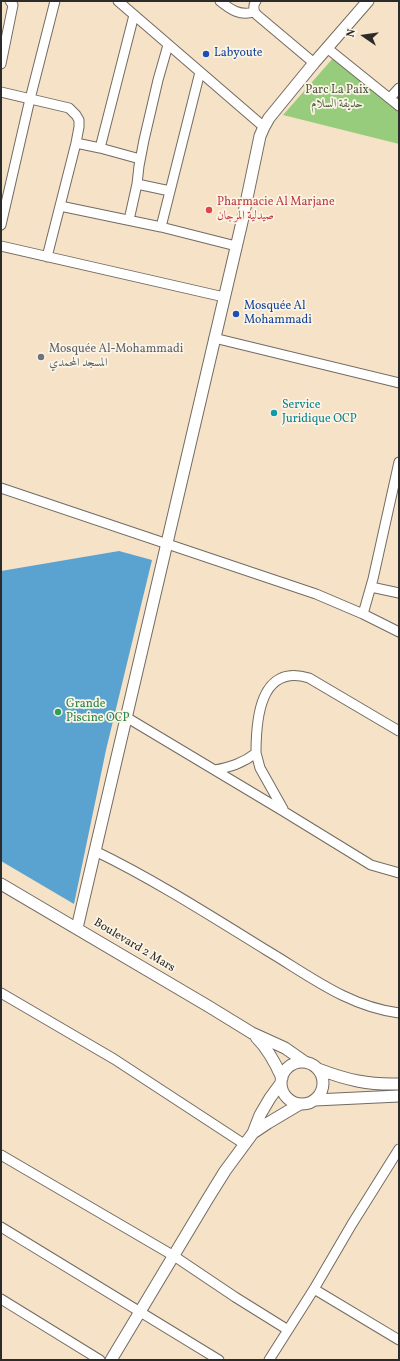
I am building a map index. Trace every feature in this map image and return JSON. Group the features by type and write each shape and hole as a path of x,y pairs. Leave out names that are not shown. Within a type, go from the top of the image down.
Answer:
{"street":[{"path":"1,64 13,5 10,1"},
{"path":"1,225 30,99 55,1"},
{"path":"118,1 264,127"},
{"path":"220,1 236,12 245,14 254,12"},
{"path":"256,1 254,12 314,63"},
{"path":"77,928 236,246 260,136 269,118 368,1"},
{"path":"100,148 134,15"},
{"path":"129,220 137,184 140,159 158,80 168,45"},
{"path":"327,48 399,106"},
{"path":"161,226 200,72"},
{"path":"390,98 399,88"},
{"path":"1,92 62,106 73,111 79,120 76,143 47,257"},
{"path":"76,143 140,159"},
{"path":"137,184 170,191"},
{"path":"60,206 161,226 236,246"},
{"path":"1,246 224,297"},
{"path":"214,338 399,383"},
{"path":"363,614 371,587 399,462"},
{"path":"1,488 316,594 363,614 399,632"},
{"path":"371,587 399,593"},
{"path":"283,811 260,768 256,753 258,719 263,699 270,686 283,676 300,675 309,678 399,731"},
{"path":"126,717 371,865 399,873"},
{"path":"215,770 230,768 242,763 256,753"},
{"path":"95,851 119,862 205,913 282,959 326,988 373,1008 399,1013"},
{"name":"Boulevard 2 Mars","path":"1,884 252,1033"},
{"path":"1,993 114,1059 244,1144"},
{"path":"252,1033 275,1042 305,1062"},
{"path":"252,1033 265,1046 275,1061 286,1097 295,1103 305,1104 318,1097 323,1088 323,1078 318,1069"},
{"path":"253,1133 260,1115 290,1065 300,1062 310,1063 318,1069 336,1076 366,1084 399,1084"},
{"path":"314,1100 399,1096"},
{"path":"111,1360 225,1171 244,1144 253,1133 300,1104"},
{"path":"269,1360 399,1150"},
{"path":"1,1155 174,1256 235,1298 288,1330"},
{"path":"1,1227 218,1360"},
{"path":"314,1289 399,1340"},
{"path":"1,1299 100,1360"}],"green space":[{"name":"Parc La Paix حديقة السلام","path":"334,57 399,110 399,144 283,115"}],"water":[{"name":"Grande Piscine OCP","path":"119,551 152,560 106,750 74,904 1,861 1,571"}],"place":[{"name":"Labyoute","path":"206,54"},
{"name":"Pharmacie Al Marjane صيدلية المرجان","path":"209,210"},
{"name":"Mosquée Al Mohammadi","path":"236,314"},
{"name":"Mosquée Al-Mohammadi المسجد المحمدي","path":"41,357"},
{"name":"Service Juridique OCP","path":"274,413"},
{"name":"Grande Piscine OCP","path":"58,712"}]}
